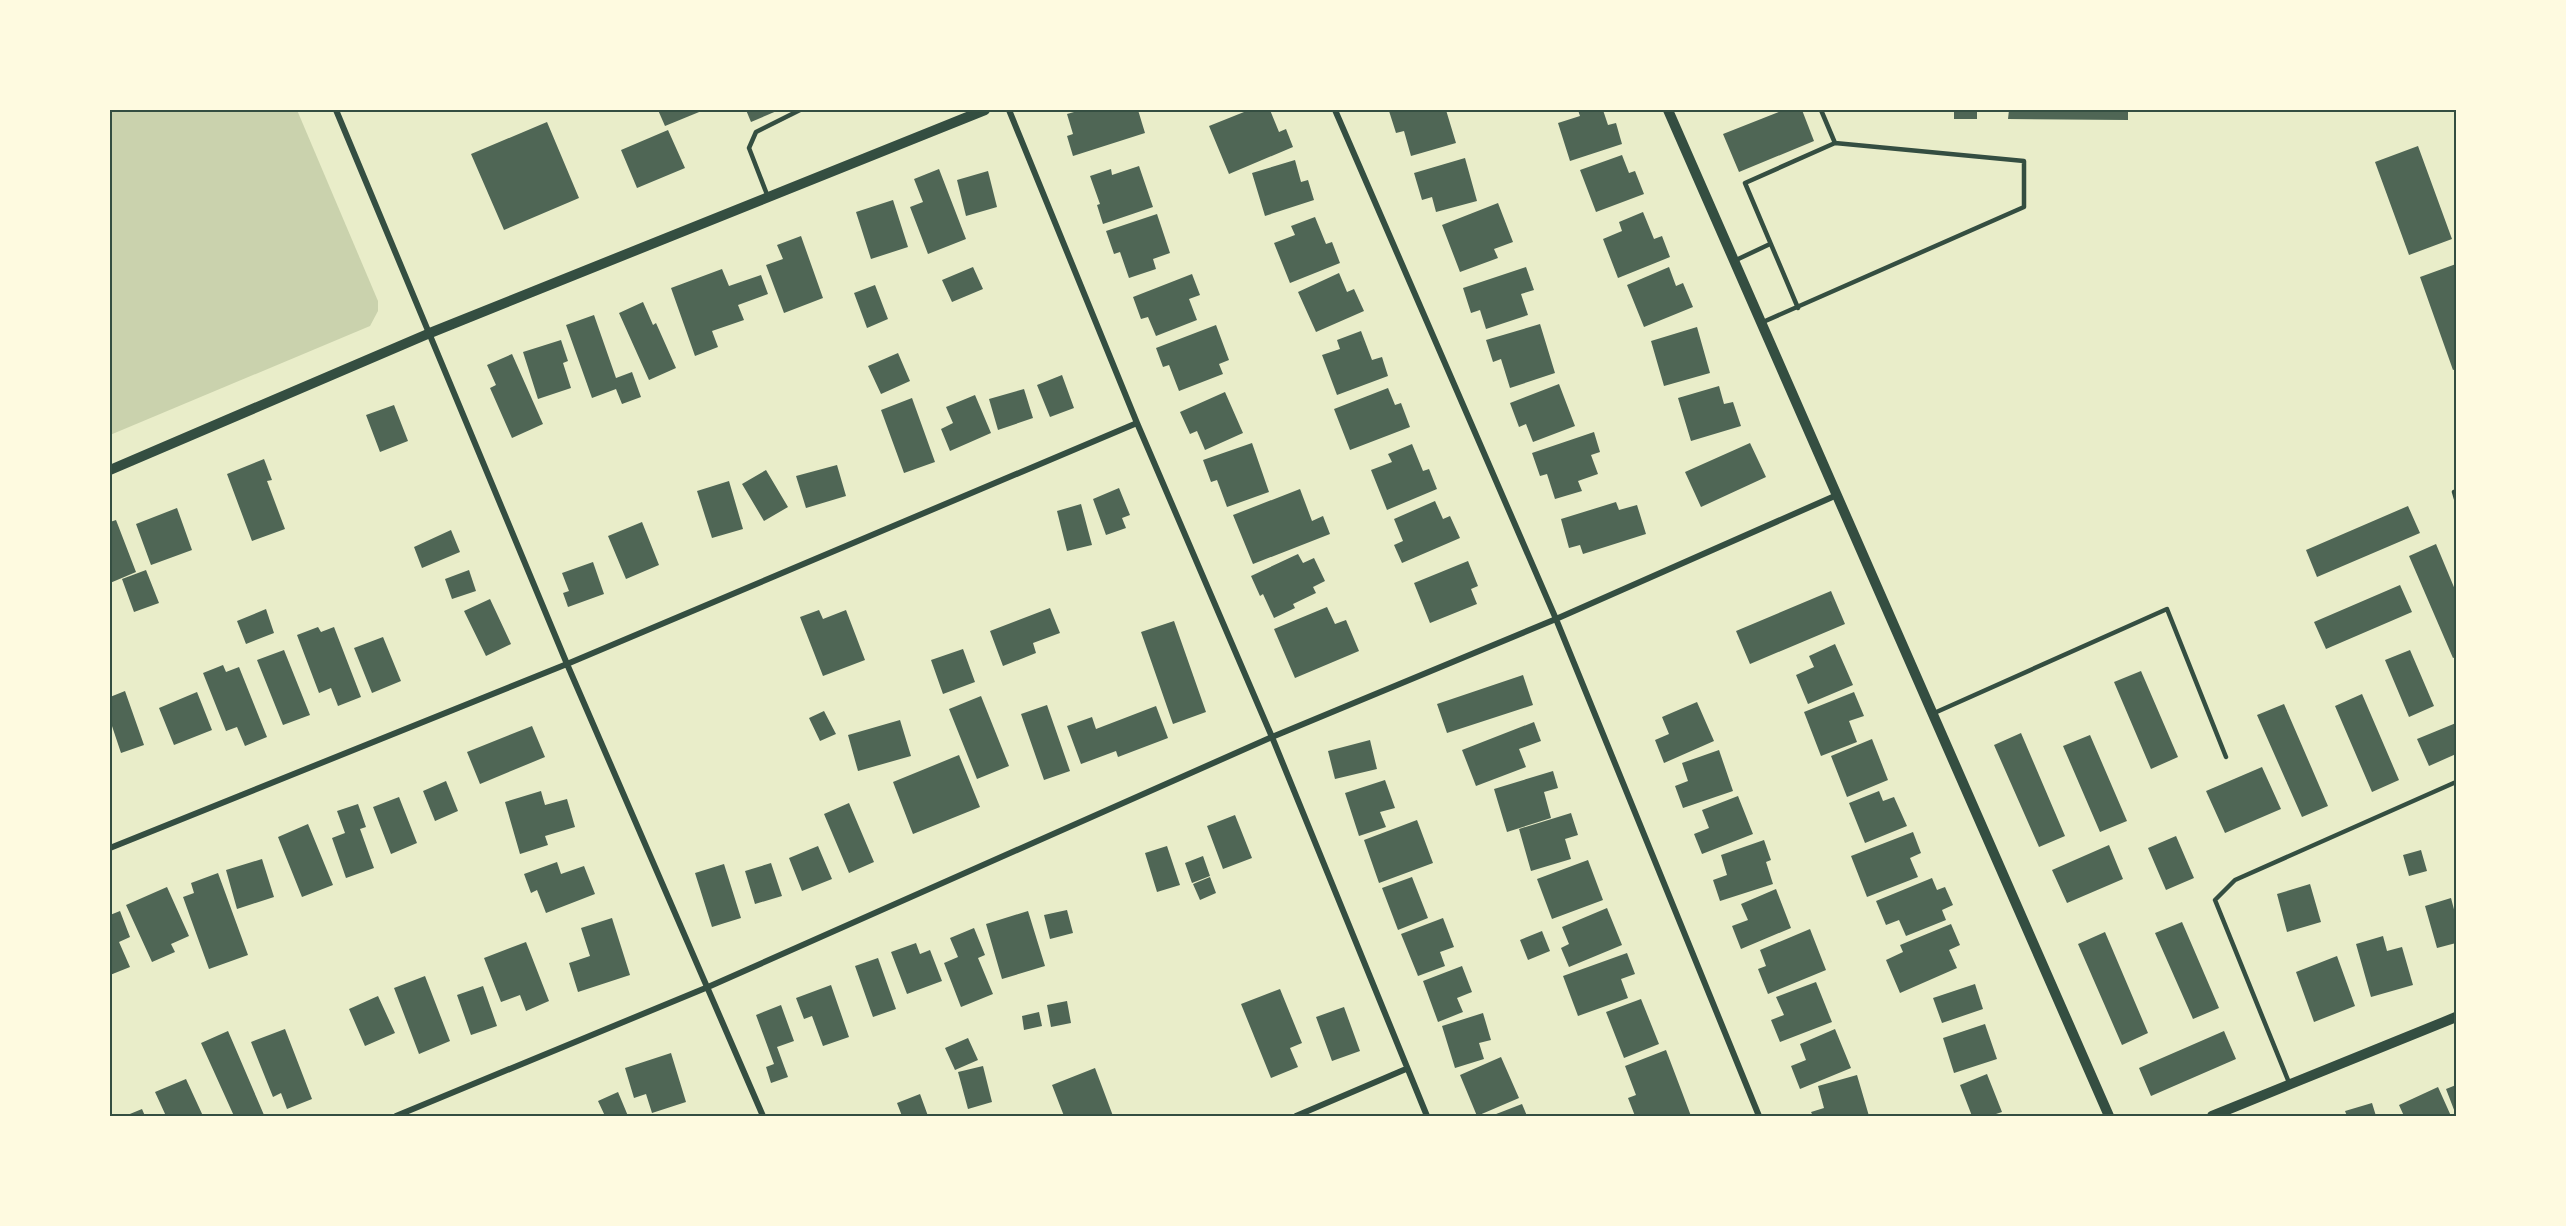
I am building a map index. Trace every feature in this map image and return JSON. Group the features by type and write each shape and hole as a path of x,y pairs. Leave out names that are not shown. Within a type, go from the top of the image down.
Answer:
{"street":[{"path":"336,110 567,664 763,1116"},
{"path":"110,470 430,333 985,110"},
{"path":"1010,110 1137,423 1272,737 1427,1116"},
{"path":"1335,110 1556,619 1759,1116"},
{"path":"1668,110 2109,1116"},
{"path":"110,848 567,664 1137,423"},
{"path":"396,1116 708,987 1272,737 1556,619 1837,495"},
{"path":"2212,1116 2457,1017"},
{"path":"1296,1116 1406,1069"}],"lane":[{"path":"768,197 749,148 756,132 800,110"},
{"path":"1821,110 1834,143"},
{"path":"1762,323 1798,308 2024,207 2024,161 1834,143 1745,183 1798,308"},
{"path":"1734,261 1770,244"},
{"path":"2454,492 2457,499"},
{"path":"1932,714 2167,609 2226,757"},
{"path":"2290,1085 2216,900 2235,880 2457,782"}],"green space":[{"path":"110,110 297,110 378,301 378,311 370,326 110,435"}],"building":[{"path":"658,110 704,110 665,126"},
{"path":"746,110 779,110 751,122"},
{"path":"1081,110 1138,110 1145,133 1073,156 1067,136 1073,134 1067,114"},
{"path":"1249,110 1270,110 1279,132 1286,129 1293,147 1229,174 1209,126"},
{"path":"1446,110 1456,143 1411,156 1404,131 1396,133 1389,111"},
{"path":"1578,110 1603,110 1608,125 1616,123 1622,144 1570,161 1558,123 1580,116"},
{"path":"1784,110 1802,110 1814,141 1739,172 1723,134"},
{"path":"1954,110 1977,110 1977,119 1954,119"},
{"path":"2009,110 2128,110 2128,120 2008,119"},
{"path":"547,122 579,198 504,230 471,154"},
{"path":"668,130 685,168 637,188 621,150"},
{"path":"2418,146 2452,239 2409,255 2375,162"},
{"path":"1622,155 1629,173 1635,171 1644,194 1596,212 1580,170"},
{"path":"1465,158 1477,201 1436,212 1432,197 1422,200 1414,173"},
{"path":"1295,160 1301,182 1308,180 1314,200 1265,216 1252,173"},
{"path":"1139,166 1153,207 1103,224 1097,205 1100,204 1090,176 1111,169 1112,175"},
{"path":"939,169 966,239 928,254 910,207 923,202 914,179"},
{"path":"988,171 997,207 966,216 957,180"},
{"path":"893,200 908,247 871,259 856,212"},
{"path":"1498,203 1513,242 1494,249 1498,258 1460,272 1442,225"},
{"path":"1643,212 1654,239 1662,236 1670,257 1618,278 1603,239 1622,231 1619,222"},
{"path":"1157,214 1170,253 1153,259 1156,269 1129,278 1120,252 1114,254 1106,231"},
{"path":"1315,217 1326,244 1332,242 1340,263 1290,283 1274,243 1295,235 1291,226"},
{"path":"801,236 823,298 784,313 766,265 783,259 777,245"},
{"path":"2456,264 2456,369 2453,370 2420,277"},
{"path":"973,267 983,289 952,302 942,280"},
{"path":"1526,267 1534,290 1521,294 1528,315 1486,329 1480,310 1471,313 1463,288"},
{"path":"1669,267 1676,286 1683,283 1693,307 1644,327 1627,285"},
{"path":"722,269 729,286 761,275 768,294 738,305 744,320 712,331 718,347 695,356 671,288"},
{"path":"1339,273 1347,292 1354,289 1364,311 1316,332 1298,292"},
{"path":"1192,274 1200,295 1189,299 1197,320 1156,336 1148,317 1141,319 1133,297"},
{"path":"875,285 888,319 867,328 854,293"},
{"path":"643,302 653,325 656,323 676,368 649,380 619,313"},
{"path":"594,315 616,378 632,372 641,397 622,404 616,389 592,398 566,325"},
{"path":"1540,324 1555,373 1510,388 1501,359 1493,362 1486,340"},
{"path":"1216,325 1229,360 1219,364 1223,374 1179,391 1169,365 1163,367 1156,348"},
{"path":"1697,327 1710,373 1664,386 1651,341"},
{"path":"1361,331 1372,360 1382,357 1388,376 1337,395 1322,355 1340,349 1337,340"},
{"path":"561,340 568,361 563,363 571,388 538,399 523,352"},
{"path":"898,353 910,381 881,394 868,366"},
{"path":"512,354 543,424 512,438 490,388 496,385 487,365"},
{"path":"1062,375 1074,408 1050,417 1037,385"},
{"path":"1559,384 1575,426 1533,442 1526,424 1519,427 1510,403"},
{"path":"1719,386 1724,404 1733,402 1741,426 1691,441 1678,398"},
{"path":"1388,388 1395,405 1401,403 1410,427 1350,450 1334,409"},
{"path":"1024,389 1033,418 998,430 989,399"},
{"path":"1225,392 1243,433 1205,450 1197,431 1190,434 1180,412"},
{"path":"975,395 991,433 950,451 941,429 953,423 946,407"},
{"path":"912,398 935,462 904,473 881,410"},
{"path":"394,405 408,441 380,452 366,415"},
{"path":"1594,432 1600,452 1591,455 1598,474 1578,481 1582,491 1555,499 1547,474 1540,476 1532,453"},
{"path":"1252,443 1269,492 1227,507 1217,480 1211,482 1203,460"},
{"path":"1750,443 1766,477 1701,507 1685,472"},
{"path":"1412,444 1423,471 1429,469 1437,489 1387,510 1371,470 1392,462 1388,454"},
{"path":"264,459 272,480 267,481 285,529 252,541 227,474"},
{"path":"837,465 846,496 806,508 796,476"},
{"path":"766,470 788,507 764,521 742,484"},
{"path":"729,481 743,529 712,538 697,491"},
{"path":"1119,488 1130,515 1122,518 1126,528 1106,535 1093,499"},
{"path":"1300,489 1312,521 1323,516 1330,534 1253,564 1233,515"},
{"path":"1435,501 1443,519 1450,516 1460,538 1402,563 1394,545 1403,541 1394,519"},
{"path":"1616,502 1619,510 1637,505 1646,534 1583,554 1580,545 1569,548 1561,519"},
{"path":"1081,504 1092,545 1067,551 1057,511"},
{"path":"2408,506 2420,533 2317,577 2306,550"},
{"path":"177,508 192,550 151,565 136,524"},
{"path":"116,520 136,572 110,583 110,522"},
{"path":"642,522 659,565 626,579 608,536"},
{"path":"451,530 460,552 422,568 414,547"},
{"path":"2436,544 2456,592 2456,657 2453,658 2409,556"},
{"path":"1298,554 1303,563 1314,558 1325,581 1313,587 1316,593 1293,604 1295,608 1274,618 1263,594 1260,596 1251,576"},
{"path":"1468,561 1478,586 1471,589 1477,604 1430,623 1414,583"},
{"path":"593,562 604,594 568,607 563,593 569,591 562,573"},
{"path":"146,570 159,603 134,612 122,579"},
{"path":"469,570 476,591 452,599 445,579"},
{"path":"2400,585 2412,612 2326,649 2314,622"},
{"path":"1831,591 1845,624 1750,664 1736,631"},
{"path":"490,599 511,644 486,656 464,611"},
{"path":"1327,607 1335,624 1346,620 1359,651 1295,678 1274,629"},
{"path":"1050,608 1060,633 1033,643 1036,653 1003,666 990,631"},
{"path":"266,609 274,633 246,644 237,621"},
{"path":"819,610 823,619 846,610 865,660 823,676 800,617"},
{"path":"1174,621 1206,712 1173,724 1141,632"},
{"path":"318,627 321,632 334,627 361,697 338,706 331,688 319,693 297,635"},
{"path":"383,637 401,681 372,693 354,648"},
{"path":"1835,644 1853,685 1808,704 1796,675 1814,667 1809,656"},
{"path":"963,649 975,682 943,694 931,660"},
{"path":"284,650 310,715 283,725 257,660"},
{"path":"2410,650 2434,706 2409,717 2385,660"},
{"path":"223,665 226,672 239,667 267,737 245,746 237,727 226,731 203,673"},
{"path":"2141,671 2178,757 2151,769 2114,682"},
{"path":"1523,675 1533,705 1447,733 1437,704"},
{"path":"125,691 144,745 121,753 110,720 110,697"},
{"path":"197,692 212,730 174,745 159,708"},
{"path":"1854,692 1864,716 1849,721 1857,742 1821,756 1804,712"},
{"path":"2362,694 2399,780 2372,792 2335,706"},
{"path":"981,696 1009,766 977,779 949,709"},
{"path":"1697,702 1714,741 1664,763 1655,740 1669,734 1662,717"},
{"path":"2284,704 2328,806 2302,817 2257,715"},
{"path":"1047,705 1070,771 1044,780 1021,714"},
{"path":"1156,706 1168,738 1118,757 1116,751 1081,764 1067,726 1092,717 1096,729"},
{"path":"824,711 836,734 820,741 809,718"},
{"path":"900,720 911,756 858,771 848,735"},
{"path":"1534,722 1541,741 1519,749 1526,767 1476,786 1462,750"},
{"path":"2456,723 2456,754 2429,766 2417,739"},
{"path":"532,726 545,757 480,784 467,752"},
{"path":"2021,733 2065,836 2039,847 1994,745"},
{"path":"2090,735 2127,821 2100,832 2063,746"},
{"path":"1872,739 1888,780 1847,797 1831,756"},
{"path":"1370,740 1377,769 1335,779 1328,751"},
{"path":"1719,750 1733,791 1683,808 1675,786 1688,781 1682,763"},
{"path":"959,755 980,807 913,834 893,782"},
{"path":"2262,767 2281,809 2225,833 2206,791"},
{"path":"1553,771 1558,788 1544,792 1551,818 1507,832 1494,789"},
{"path":"1385,780 1395,808 1380,812 1386,827 1359,836 1345,793"},
{"path":"446,781 458,811 435,821 423,791"},
{"path":"541,791 545,805 567,799 575,827 545,836 548,845 520,854 505,802"},
{"path":"1879,791 1883,801 1894,797 1907,826 1865,843 1849,803"},
{"path":"1738,796 1753,834 1702,854 1694,834 1709,828 1702,810"},
{"path":"399,797 417,843 391,854 373,807"},
{"path":"849,803 874,862 849,873 824,814"},
{"path":"358,804 366,827 360,829 374,868 346,878 332,838 345,833 337,811"},
{"path":"1571,813 1578,835 1565,839 1571,859 1531,871 1519,829"},
{"path":"1235,815 1252,858 1223,869 1207,826"},
{"path":"1417,820 1433,863 1379,883 1364,840"},
{"path":"308,824 333,885 302,897 278,837"},
{"path":"1913,832 1921,853 1910,858 1918,877 1867,897 1851,856"},
{"path":"2176,836 2194,878 2166,890 2148,848"},
{"path":"1764,840 1771,860 1766,862 1773,884 1720,901 1713,880 1727,875 1721,855"},
{"path":"2109,845 2123,879 2067,903 2052,870"},
{"path":"818,846 832,879 802,891 789,858"},
{"path":"1167,846 1180,885 1157,892 1145,853"},
{"path":"2421,850 2427,871 2409,876 2403,855"},
{"path":"1203,856 1210,876 1192,883 1185,863"},
{"path":"262,859 274,897 237,909 226,870"},
{"path":"1588,860 1603,900 1552,919 1537,879"},
{"path":"557,862 561,874 584,866 595,894 546,913 537,890 531,893 524,874"},
{"path":"771,863 782,896 755,904 745,871"},
{"path":"724,864 741,918 712,927 695,873"},
{"path":"218,873 248,955 209,969 183,897 194,893 191,883"},
{"path":"1210,877 1216,893 1200,900 1193,884"},
{"path":"1412,877 1428,918 1398,930 1382,888"},
{"path":"1932,878 1937,890 1945,887 1953,905 1942,910 1946,920 1906,936 1899,920 1886,925 1876,901"},
{"path":"2310,884 2321,922 2287,932 2277,894"},
{"path":"167,887 189,936 171,944 175,952 152,962 126,905"},
{"path":"1776,889 1791,928 1741,949 1732,926 1748,920 1741,904"},
{"path":"2451,898 2456,917 2456,943 2437,948 2425,906"},
{"path":"1607,908 1622,945 1569,967 1561,948 1569,944 1562,927"},
{"path":"1067,910 1073,933 1050,939 1044,915"},
{"path":"120,911 130,937 119,942 130,967 110,975 110,915"},
{"path":"1028,911 1045,966 1002,979 986,924"},
{"path":"612,918 630,975 578,992 569,963 590,956 581,928"},
{"path":"1443,918 1454,947 1440,952 1445,966 1418,976 1401,934"},
{"path":"2182,922 2219,1008 2193,1019 2155,933"},
{"path":"1951,924 1960,945 1949,950 1957,968 1900,993 1886,960 1903,952 1900,945"},
{"path":"974,928 985,955 978,958 993,994 961,1007 944,963 958,957 950,938"},
{"path":"1810,929 1826,970 1768,994 1758,969 1766,966 1760,950"},
{"path":"1542,931 1550,951 1528,960 1520,940"},
{"path":"2105,932 2148,1033 2122,1045 2078,944"},
{"path":"2383,936 2387,951 2402,947 2413,985 2371,997 2356,944"},
{"path":"526,942 549,1001 526,1011 520,995 501,1002 484,958"},
{"path":"916,943 920,954 930,950 942,981 907,994 891,952"},
{"path":"1627,953 1635,974 1621,979 1628,998 1578,1016 1563,976"},
{"path":"2337,956 2355,1006 2314,1022 2296,972"},
{"path":"878,958 896,1009 873,1017 855,966"},
{"path":"1462,966 1472,992 1457,998 1463,1012 1438,1022 1423,981"},
{"path":"425,976 450,1041 419,1054 394,988"},
{"path":"1816,982 1832,1022 1780,1042 1771,1020 1784,1015 1776,997"},
{"path":"1975,984 1983,1009 1942,1023 1933,998"},
{"path":"831,985 849,1037 823,1046 812,1016 804,1019 796,998"},
{"path":"483,986 497,1026 471,1035 457,995"},
{"path":"1280,989 1302,1043 1290,1048 1298,1067 1271,1078 1241,1004"},
{"path":"378,996 395,1033 365,1046 349,1009"},
{"path":"1641,999 1659,1044 1624,1058 1606,1012"},
{"path":"1067,1001 1071,1023 1051,1027 1047,1005"},
{"path":"781,1005 794,1041 777,1047 788,1077 771,1083 766,1067 774,1064 756,1015"},
{"path":"1344,1007 1360,1051 1332,1061 1316,1017"},
{"path":"1039,1012 1042,1026 1024,1030 1022,1016"},
{"path":"1483,1013 1491,1040 1479,1043 1484,1059 1455,1068 1442,1026"},
{"path":"1985,1024 1997,1059 1954,1073 1943,1038"},
{"path":"285,1029 312,1099 287,1109 281,1093 273,1097 251,1042"},
{"path":"1835,1029 1851,1068 1800,1089 1791,1066 1806,1060 1800,1044"},
{"path":"228,1031 264,1115 234,1116 201,1043"},
{"path":"2224,1031 2236,1059 2151,1096 2139,1068"},
{"path":"968,1038 978,1060 955,1070 945,1048"},
{"path":"1666,1050 1691,1116 1635,1116 1628,1098 1636,1095 1625,1066"},
{"path":"671,1053 686,1102 652,1113 646,1094 634,1098 625,1068"},
{"path":"1501,1057 1519,1098 1477,1116 1460,1075"},
{"path":"983,1066 992,1102 968,1109 958,1072"},
{"path":"1095,1068 1113,1116 1064,1116 1052,1085"},
{"path":"1987,1074 2002,1112 1990,1116 1972,1116 1960,1085"},
{"path":"1857,1075 1869,1116 1813,1116 1811,1112 1824,1108 1818,1086"},
{"path":"186,1079 203,1116 166,1116 155,1092"},
{"path":"2456,1085 2456,1115 2446,1089"},
{"path":"2438,1087 2451,1116 2404,1116 2399,1105"},
{"path":"618,1092 628,1116 605,1116 598,1101"},
{"path":"920,1094 928,1116 902,1116 897,1103"},
{"path":"2372,1103 2376,1116 2347,1116 2345,1111"},
{"path":"1522,1104 1527,1116 1491,1116"},
{"path":"142,1109 145,1116 125,1116"}]}
